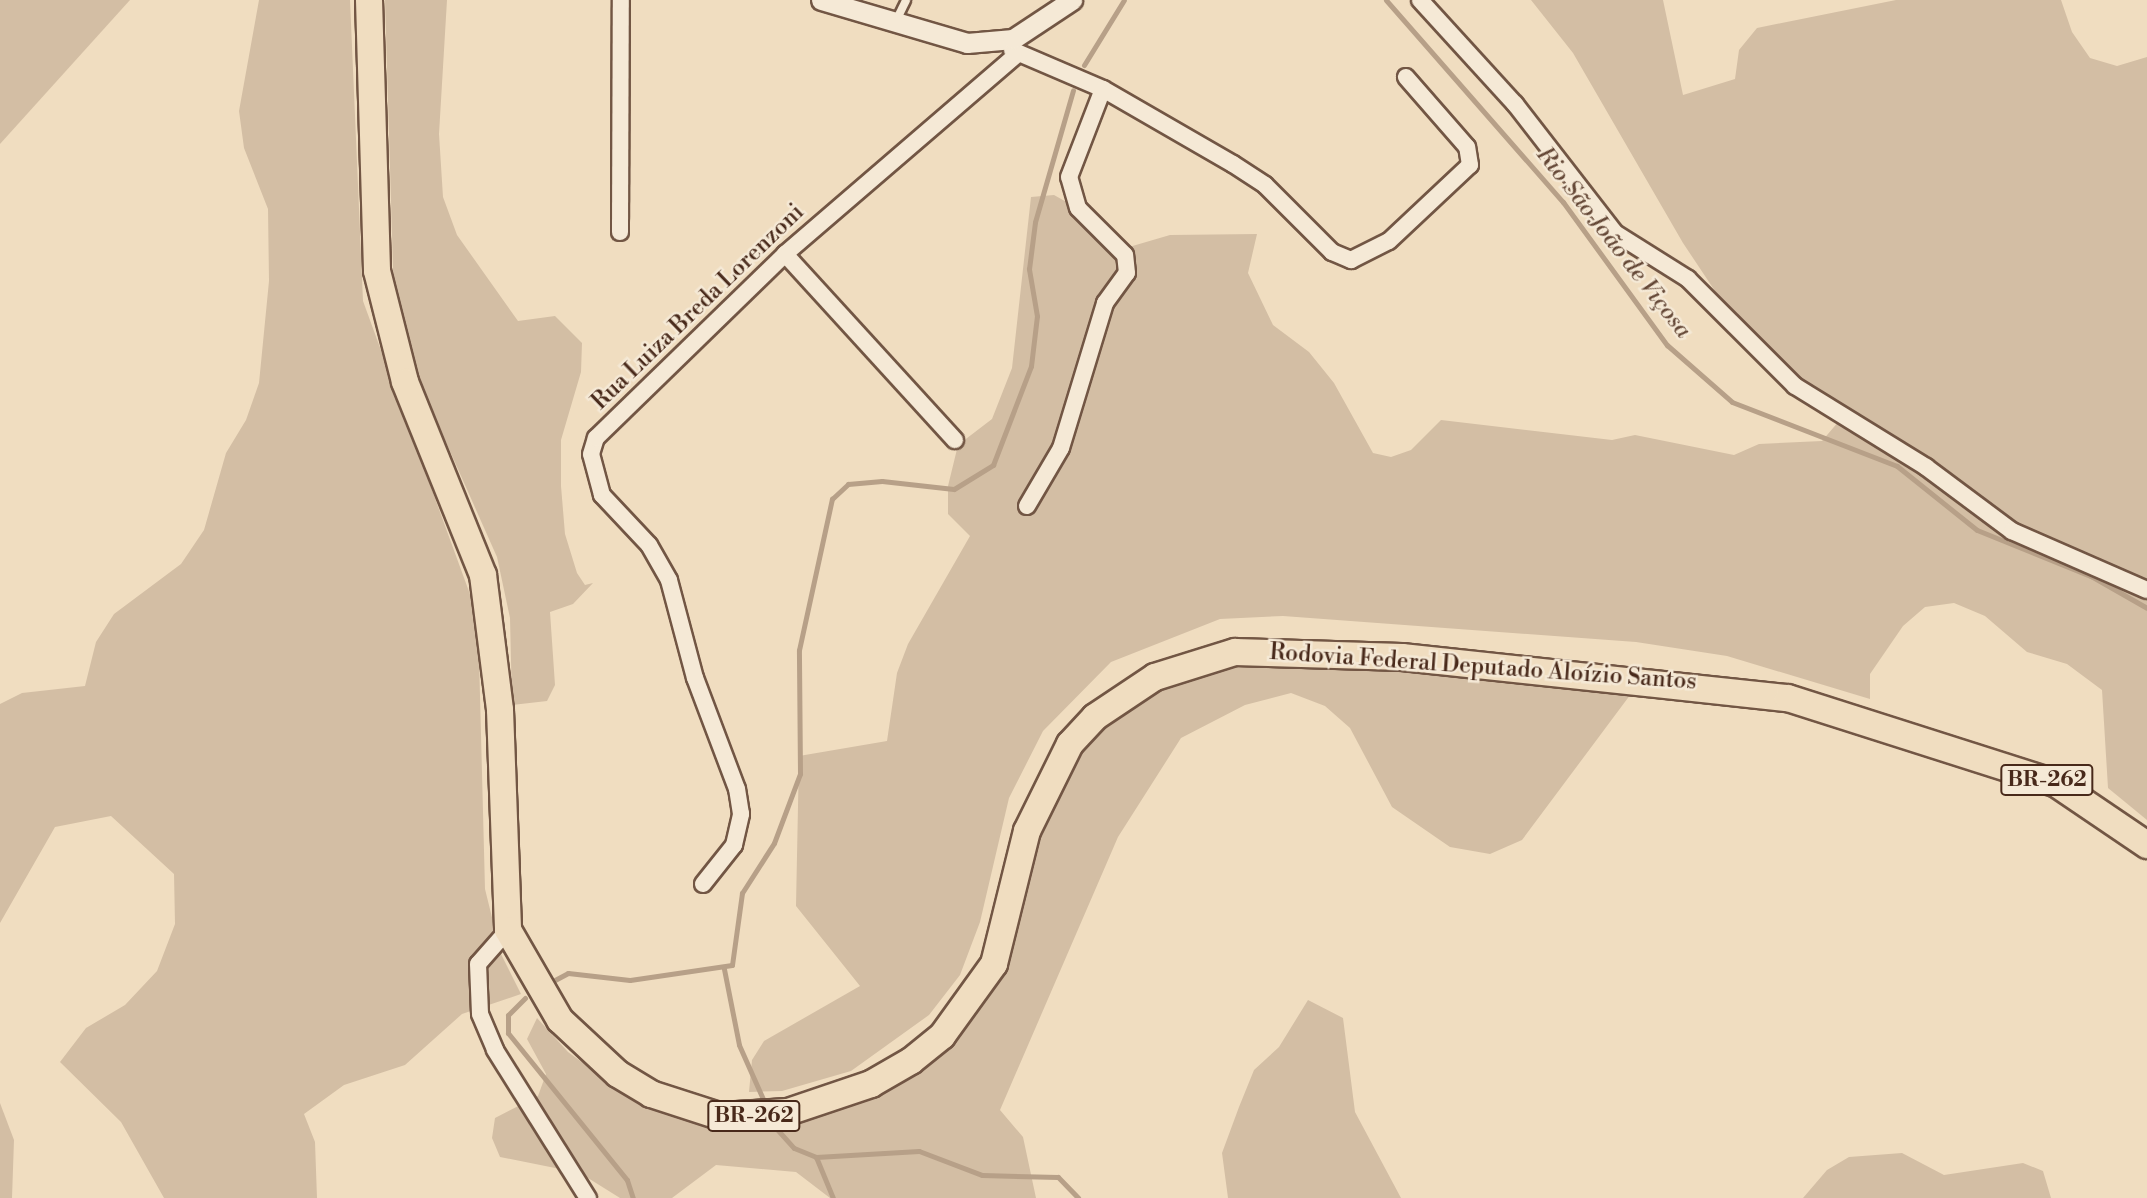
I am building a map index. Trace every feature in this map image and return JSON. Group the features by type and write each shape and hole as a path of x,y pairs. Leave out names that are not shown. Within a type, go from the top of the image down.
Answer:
{"highway":[{"name":"Rodovia Federal Deputado Aloízio Santos","path":"369,0 378,281 405,382 483,575 499,710 508,930 560,1020 618,1074 682,1108 719,1116 788,1112 871,1084 942,1036 994,964 1027,831 1047,782 1095,717 1155,677 1269,649 1673,681 1788,698 1935,740 2057,784 2147,845"}],"street":[{"path":"620,232 621,0"},
{"path":"821,0 967,43 993,43 1103,89 1265,185 1332,252 1351,260 1389,241 1470,165 1467,147 1406,77"},
{"path":"993,43 1034,27 1072,0"},
{"path":"1420,0 1516,104 1615,233 1688,279 1773,369 1934,472 2012,531 2147,590"},
{"name":"Rua Luiza Breda Lorenzoni","path":"703,884 734,845 741,814 737,789 695,678 669,580 649,545 603,495 592,454 596,438 631,398 785,254 1019,52"},
{"path":"1027,506 1061,448 1105,303 1127,273 1125,255 1078,208 1069,177 1103,89"},
{"path":"785,254 955,440"},
{"path":"508,930 478,964 480,1014 495,1050 588,1198"}],"lane":[{"path":"895,23 905,0"}],"shaded area":[{"path":"0,0 130,0 0,144"},
{"path":"259,0 350,0 363,301 471,597 479,657 485,889 501,954 521,994 462,1014 405,1065 344,1085 304,1114 315,1142 317,1198 164,1198 121,1122 60,1062 86,1028 125,1005 157,971 175,924 174,874 111,816 55,827 0,923 0,704 22,693 85,686 96,642 114,614 181,564 204,530 226,453 246,420 259,383 269,281 268,209 244,148 239,111"},
{"path":"385,0 447,0 439,134 443,197 457,235 518,321 555,316 582,343 581,372 561,440 561,486 565,534 577,573 585,585 593,583 573,604 550,612 555,685 547,701 512,705 510,618 497,557 409,359 394,302"},
{"path":"1531,0 1663,0 1683,95 1735,79 1739,50 1757,28 1896,0 2061,0 2072,32 2090,58 2117,66 2147,57 2147,820 2108,788 2102,690 2067,664 2027,652 1985,616 1954,603 1925,607 1903,626 1870,674 1870,699 1727,656 1636,642 1283,616 1220,619 1111,662 1043,731 1009,798 980,922 960,975 929,1015 851,1071 782,1091 749,1092 752,1060 764,1041 860,986 796,906 799,756 887,741 897,673 908,644 970,536 948,514 948,486 958,445 992,419 1012,368 1031,197 1054,195 1079,209 1112,252 1170,235 1257,234 1248,273 1273,325 1309,352 1334,383 1373,453 1391,457 1411,450 1441,420 1612,440 1635,435 1734,455 1759,444 1822,441 1839,421 1816,394 1747,339 1683,243 1573,53"},
{"path":"1172,664 1648,671 1522,840 1490,854 1450,847 1392,807 1350,728 1325,706 1291,693 1245,705 1181,738 1118,837 1000,1110 1023,1137 1036,1198 830,1198 796,1172 716,1165 672,1198 620,1198 580,1173 500,1157 492,1138 495,1118 538,1096 546,1074 527,1039 537,1018 568,1052 624,1093 804,1119 869,1097 957,1028 1058,761"},
{"path":"1308,1000 1343,1018 1355,1112 1401,1198 1228,1198 1222,1153 1239,1107 1254,1070 1279,1047"},
{"path":"0,1103 14,1140 12,1198 0,1198"},
{"path":"1902,1153 1944,1175 2023,1163 2043,1171 2051,1198 1803,1198 1827,1170 1849,1157"}],"waterway":[{"path":"1084,65 1124,0"},
{"name":"Rio São João de Viçosa","path":"1386,0 1563,202 1667,345 1732,402 1897,466 1977,530 2091,576 2147,608"},
{"path":"553,981 568,973 630,980 732,965 742,893 774,843 800,774 799,650 832,499 848,484 882,481 954,489 993,465 1031,366 1037,316 1029,269 1035,222 1073,90"},
{"path":"724,969 739,1045 763,1099"},
{"path":"525,998 508,1015 508,1033 627,1180 633,1198"},
{"path":"775,1127 794,1148 816,1157 919,1151 982,1175 1058,1177 1078,1198"},
{"path":"816,1157 833,1198"}]}
